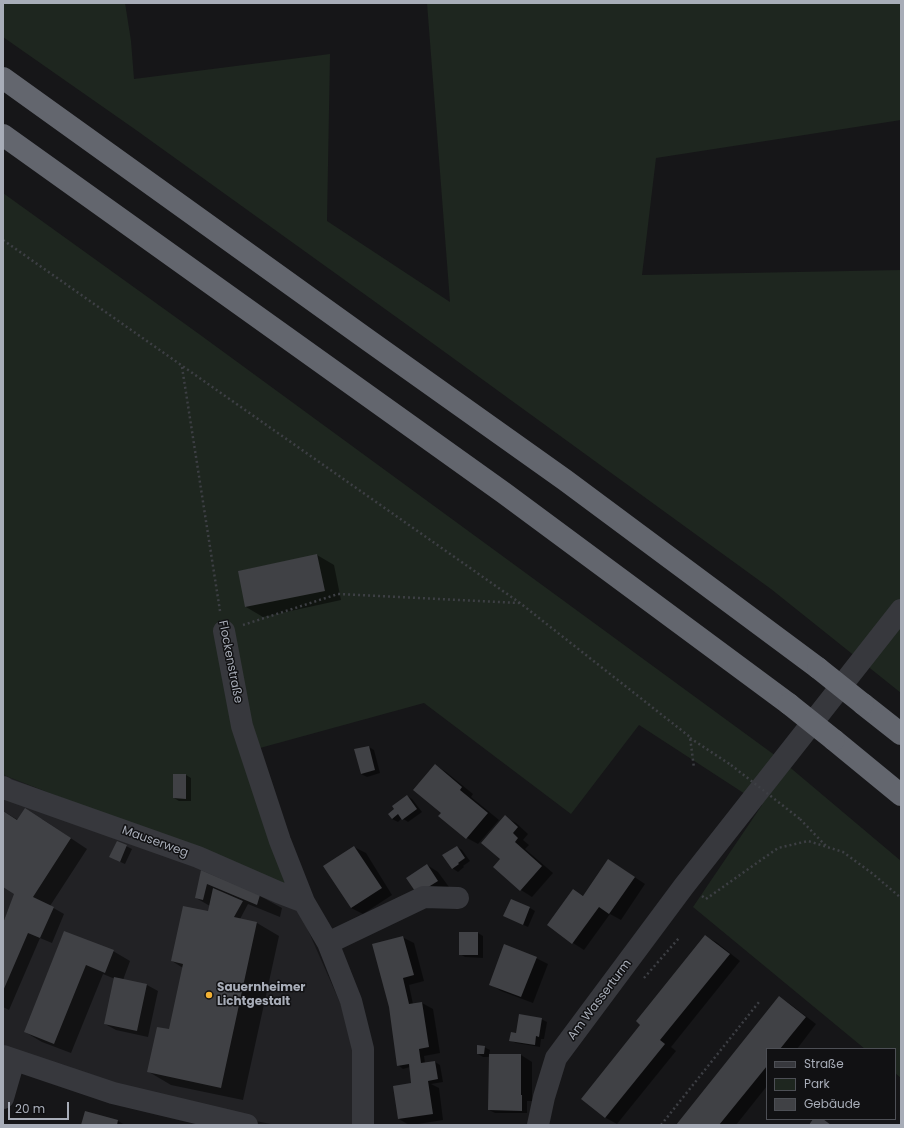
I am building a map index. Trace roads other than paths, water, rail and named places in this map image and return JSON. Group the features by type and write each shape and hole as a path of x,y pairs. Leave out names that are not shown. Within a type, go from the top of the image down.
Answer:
{"highway":[{"path":"3,78 565,480 818,668 901,734"},
{"path":"3,135 504,493 789,704 901,795"}],"street":[{"name":"Am Wasserturm","path":"538,1125 544,1097 556,1058 684,886 901,610"},
{"name":"Flockenstraße","path":"224,631 242,726 280,841 304,902 328,943 351,1001 363,1049 364,1125"},
{"name":"Mauserweg","path":"3,787 198,857 304,902"},
{"path":"328,943 424,897 458,898"},
{"path":"3,1098 8,1058 112,1093 247,1125"}],"place":[{"name":"Sauernheimer Lichtgestalt","path":"209,995"}]}
